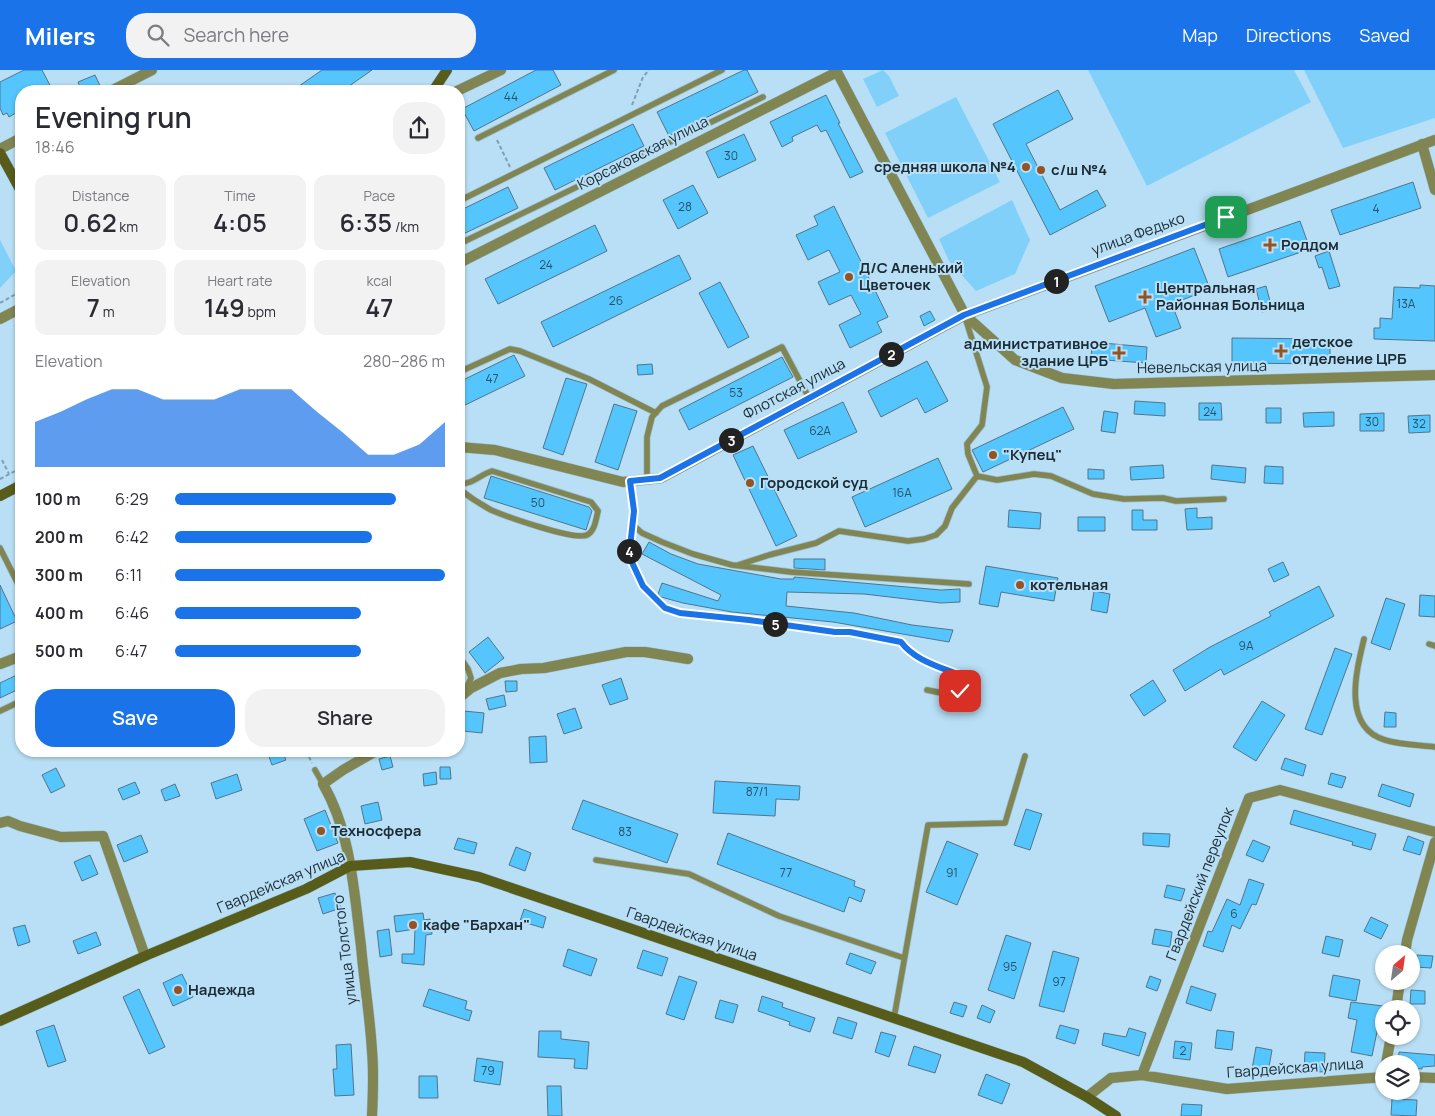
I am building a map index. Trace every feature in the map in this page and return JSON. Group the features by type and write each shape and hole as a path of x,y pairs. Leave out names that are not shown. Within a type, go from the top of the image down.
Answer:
{"main road":[{"path":"437,85 447,70"},
{"path":"0,153 15,180"},
{"path":"0,496 15,488"},
{"name":"Гвардейская улица","path":"0,1021 145,956 306,889 350,866 410,862 479,878 1023,1062 1087,1097"},
{"path":"1087,1097 1116,1116"}],"street":[{"path":"123,85 152,70"},
{"path":"465,87 500,70"},
{"name":"Корсаковская улица","path":"465,260 839,71"},
{"name":"Невельская улица","path":"839,71 964,315 1015,360 1062,378 1114,384 1435,375"},
{"name":"улица Федько","path":"964,315 1435,140"},
{"path":"0,149 15,141"},
{"path":"1422,144 1435,190"},
{"path":"0,319 15,311"},
{"name":"Флотская улица","path":"465,448 495,450 623,482 660,478 964,315"},
{"path":"465,693 500,674 521,669 544,668 626,652 645,652 688,659"},
{"path":"0,664 15,658"},
{"path":"324,784 366,757"},
{"name":"улица Толстого","path":"324,784 333,802 341,826 350,866 373,1053 372,1116"},
{"name":"Гвардейский переулок","path":"1142,1076 1249,798 1280,790 1435,832"},
{"path":"0,823 8,820 20,826 61,837 103,836 145,956"},
{"path":"1406,945 1435,842"},
{"name":"Гвардейская улица","path":"1087,1097 1111,1078 1142,1076 1227,1089 1375,1078"},
{"path":"1420,1077 1435,1078"}],"lane":[{"path":"478,138 614,70"},
{"path":"465,197 722,70"},
{"path":"465,241 763,97"},
{"path":"964,315 987,387 982,425 967,444 968,454 977,476"},
{"path":"647,479 647,437 652,417 662,406 782,347 809,398"},
{"path":"465,369 510,348 589,379 656,413"},
{"path":"465,484 471,483 483,474 492,471 591,502 598,511 596,522 592,531 586,536 576,536 515,520 489,509 465,492"},
{"path":"977,476 997,480 1034,474 1051,476 1093,494 1124,499 1163,498 1176,501 1224,499"},
{"path":"736,565 768,555 816,544 840,531 908,540 924,539 936,535 945,526 952,508 977,476"},
{"path":"630,481 634,511 629,556 643,586 665,608 680,613 835,632 850,632 901,642 906,649 916,656 962,676 964,684 960,691 952,695 927,690"},
{"path":"632,524 642,533 662,542 693,554 736,565 791,572 969,584"},
{"path":"0,548 15,578"},
{"path":"1364,639 1356,681 1359,721 1371,734 1385,740 1435,747"},
{"path":"465,665 471,678 469,686 465,691"},
{"path":"0,711 15,704"},
{"path":"894,1018 928,825 1005,823 1026,756"},
{"path":"315,770 324,784"},
{"path":"596,860 689,874 779,916 904,958"}],"path":[{"path":"632,114 632,106 636,94 643,77 649,70"},
{"path":"492,131 514,173"},
{"path":"0,303 15,295"},
{"path":"2,460 10,474"},
{"path":"0,480 15,471"},
{"path":"309,757 315,770"}],"shaded area":[{"path":"883,70 889,76 899,96 877,107 863,79"},
{"path":"1088,70 1294,70 1311,102 1147,186"},
{"path":"1304,70 1435,70 1435,118 1343,148"},
{"path":"956,97 1000,182 928,218 885,133"},
{"path":"1012,200 1030,240 1015,274 976,291 949,261 939,239"},
{"path":"0,240 15,272 0,288"}],"building":[{"path":"24,70 42,70 50,85 15,85 15,114 9,117 7,113 3,115 0,108 0,82"},
{"path":"322,70 372,70 351,85 301,85"},
{"path":"536,70 553,70 561,85 474,131 465,114 465,107"},
{"path":"747,70 758,92 669,136 657,112"},
{"path":"95,75 100,85 79,85 78,82"},
{"name":"средняя школа №4","path":"1058,90 1073,119 1026,144 1060,210 1097,190 1106,206 1050,235 993,124"},
{"path":"826,95 863,172 850,178 826,130 821,132 817,125 792,137 793,141 782,147 770,122"},
{"path":"633,124 644,146 555,190 544,168"},
{"path":"744,134 756,160 718,178 706,152"},
{"path":"1413,182 1421,208 1340,235 1331,210"},
{"path":"693,185 708,213 678,229 663,200"},
{"path":"508,187 518,208 465,233 465,208"},
{"name":"Д/С Аленький Цветочек","path":"834,206 888,317 877,322 882,332 850,348 839,325 861,314 851,295 829,305 818,282 840,272 829,250 808,260 796,235 818,225 814,216"},
{"path":"1300,221 1310,249 1228,277 1219,249"},
{"path":"595,225 607,251 498,304 485,279"},
{"name":"Центральная Районная Больница","path":"1194,248 1210,289 1172,304 1181,328 1156,337 1145,308 1109,322 1095,286"},
{"path":"1329,251 1340,286 1329,289 1322,267 1319,268 1315,256"},
{"path":"679,255 691,279 553,347 541,322"},
{"path":"720,282 749,337 728,348 699,293"},
{"path":"1420,285 1435,286 1435,341 1374,339 1374,328 1380,328 1380,318 1392,319 1394,287 1420,288"},
{"path":"1266,286 1272,309 1262,312 1256,289"},
{"path":"930,311 935,320 924,326 920,316"},
{"name":"детское отделение ЦРБ","path":"1232,338 1330,339 1330,364 1232,363"},
{"name":"административное здание ЦРБ","path":"1092,342 1147,347 1146,363 1091,359"},
{"path":"514,355 525,376 465,405 465,379"},
{"path":"782,357 793,377 689,430 679,410"},
{"path":"927,361 948,401 925,413 917,398 881,417 868,391"},
{"path":"652,364 653,374 638,375 637,365"},
{"path":"566,378 587,384 563,455 543,448"},
{"path":"1135,401 1165,403 1165,416 1134,414"},
{"path":"843,402 857,432 798,459 784,430"},
{"path":"1199,403 1221,403 1222,420 1199,420"},
{"path":"614,404 637,411 618,470 595,462"},
{"path":"1063,407 1074,429 983,472 972,450"},
{"path":"1266,408 1281,408 1281,423 1266,423"},
{"path":"1104,411 1118,413 1115,433 1101,431"},
{"path":"1334,412 1334,426 1304,427 1303,413"},
{"path":"1384,413 1384,431 1360,431 1360,414"},
{"path":"1430,415 1430,432 1409,433 1408,416"},
{"path":"753,446 797,536 776,546 733,455"},
{"path":"938,458 952,489 865,527 852,497"},
{"path":"1163,465 1164,478 1131,480 1130,467"},
{"path":"1212,465 1246,468 1245,483 1211,479"},
{"path":"1265,466 1283,467 1283,484 1264,483"},
{"path":"1088,469 1104,470 1104,479 1088,479"},
{"path":"491,476 589,507 592,511 586,530 484,498"},
{"path":"1197,508 1197,518 1212,517 1212,529 1187,530 1185,509"},
{"path":"1009,510 1041,513 1040,529 1008,527"},
{"path":"1132,510 1143,510 1143,520 1157,520 1157,530 1132,530"},
{"path":"1078,517 1105,517 1105,531 1078,531"},
{"path":"649,542 671,554 698,564 781,579 794,579 794,577 941,590 960,589 960,602 941,603 864,594 787,592 786,606 854,613 912,625 953,630 949,642 833,622 732,612 683,603 661,597 658,594 662,583 718,601 721,595 642,554"},
{"path":"794,559 825,559 825,570 794,568"},
{"path":"1283,562 1289,575 1274,582 1268,569"},
{"name":"котельная","path":"986,566 1058,578 1054,601 1001,592 998,607 979,604"},
{"path":"0,585 15,617 15,622 0,629"},
{"path":"1319,586 1334,616 1224,675 1221,669 1185,691 1173,670 1210,647 1271,616 1269,612"},
{"path":"1094,591 1110,594 1107,613 1091,610"},
{"path":"1420,595 1435,596 1435,617 1419,616"},
{"path":"1386,598 1405,604 1390,650 1371,643"},
{"path":"488,637 504,658 485,673 469,652"},
{"path":"1335,648 1352,654 1322,735 1305,729"},
{"path":"15,676 15,691 0,698 0,683"},
{"path":"621,678 628,699 610,705 602,685"},
{"path":"1153,680 1166,701 1144,716 1130,695"},
{"path":"505,681 517,681 517,691 506,692"},
{"path":"504,695 506,706 489,710 486,699"},
{"path":"1262,701 1285,715 1256,761 1233,747"},
{"path":"575,708 582,728 564,734 557,714"},
{"path":"465,711 484,713 482,733 465,731"},
{"path":"1385,712 1396,713 1396,727 1384,727"},
{"path":"546,736 547,762 530,763 529,737"},
{"path":"269,757 285,757 286,760 272,765"},
{"path":"390,757 393,767 382,770 379,759"},
{"path":"1285,758 1306,765 1303,776 1281,769"},
{"path":"440,767 450,767 451,779 440,779"},
{"path":"56,768 65,786 51,793 42,775"},
{"path":"436,772 437,784 424,786 423,774"},
{"path":"1331,773 1346,777 1342,788 1328,784"},
{"path":"237,774 242,790 216,799 211,783"},
{"path":"715,781 800,786 799,800 776,799 775,816 713,813"},
{"path":"135,782 140,793 123,800 118,789"},
{"path":"175,784 180,796 165,801 161,790"},
{"path":"1382,784 1414,794 1410,807 1378,796"},
{"path":"583,800 678,834 667,863 572,829"},
{"path":"378,802 382,820 365,824 361,806"},
{"path":"1026,809 1042,814 1030,850 1014,845"},
{"name":"Техносфера","path":"325,810 338,843 317,851 304,819"},
{"path":"1294,810 1376,834 1371,850 1352,845 1353,842 1290,824"},
{"path":"728,833 855,881 854,886 865,890 861,902 849,897 844,912 717,864"},
{"path":"1143,833 1170,834 1169,847 1143,845"},
{"path":"141,835 148,852 124,862 117,845"},
{"path":"1408,836 1424,842 1420,855 1403,850"},
{"path":"458,838 477,843 474,854 454,849"},
{"path":"1253,840 1270,847 1263,862 1246,855"},
{"path":"947,841 978,854 957,905 926,892"},
{"path":"516,847 531,853 525,871 509,865"},
{"path":"90,855 98,874 82,881 74,862"},
{"path":"1249,879 1264,884 1256,905 1252,904 1240,929 1232,925 1223,952 1203,946 1208,931 1212,932 1227,899 1240,905"},
{"path":"1167,885 1185,889 1181,901 1164,897"},
{"path":"335,893 341,908 323,914 318,898"},
{"path":"524,909 546,917 543,928 520,921"},
{"path":"423,913 424,920 430,919 432,934 426,935 424,965 402,963 402,954 414,954 415,929 396,932 394,916"},
{"path":"1371,917 1388,925 1381,939 1364,931"},
{"path":"25,925 30,942 18,946 13,928"},
{"path":"389,929 392,955 380,957 377,931"},
{"path":"1155,929 1172,932 1170,947 1152,944"},
{"path":"96,932 101,945 78,954 73,941"},
{"path":"1006,935 1031,943 1014,999 988,990"},
{"path":"1326,936 1343,940 1339,957 1322,953"},
{"path":"568,949 597,959 591,976 563,966"},
{"path":"643,950 668,958 662,976 637,968"},
{"path":"1053,951 1079,958 1064,1012 1039,1006"},
{"path":"850,953 876,962 871,974 846,964"},
{"path":"1420,955 1433,956 1431,968 1420,967"},
{"name":"Надежда","path":"182,974 193,997 173,1006 163,983"},
{"path":"1333,975 1360,980 1356,1001 1329,996"},
{"path":"679,976 697,982 684,1020 666,1014"},
{"path":"1150,976 1161,980 1157,991 1146,987"},
{"path":"1191,986 1216,994 1211,1011 1186,1003"},
{"path":"139,989 165,1047 149,1054 123,997"},
{"path":"429,989 467,1001 465,1009 472,1011 469,1021 423,1006"},
{"path":"1411,990 1425,991 1425,1004 1420,1004 1420,1000 1410,1000"},
{"path":"762,996 783,1003 782,1007 815,1018 810,1032 789,1025 790,1022 758,1011"},
{"path":"720,1000 738,1005 733,1023 715,1018"},
{"path":"954,1002 967,1006 963,1017 950,1013"},
{"path":"1351,1002 1375,1005 1375,1041 1372,1056 1351,1052 1357,1020 1348,1018"},
{"path":"982,1005 995,1011 990,1023 977,1018"},
{"path":"838,1017 857,1023 852,1039 833,1033"},
{"path":"54,1025 66,1061 48,1067 36,1031"},
{"path":"1060,1025 1079,1030 1075,1044 1056,1038"},
{"path":"1129,1028 1146,1033 1139,1056 1102,1045 1104,1033 1126,1037"},
{"path":"1217,1030 1234,1032 1232,1050 1215,1048"},
{"path":"539,1031 561,1031 561,1039 589,1042 587,1069 574,1068 575,1059 538,1057"},
{"path":"881,1032 896,1036 889,1057 875,1052"},
{"path":"1175,1041 1192,1043 1190,1060 1173,1058"},
{"path":"351,1044 354,1095 335,1096 333,1069 337,1069 336,1045"},
{"path":"914,1046 941,1055 935,1073 908,1065"},
{"path":"1256,1047 1272,1050 1268,1072 1252,1069"},
{"path":"1305,1052 1325,1053 1324,1072 1304,1071"},
{"path":"1399,1052 1435,1055 1435,1066 1420,1069 1420,1055 1399,1055"},
{"path":"477,1058 503,1062 500,1085 474,1081"},
{"path":"986,1074 1010,1084 1002,1104 978,1095"},
{"path":"419,1076 437,1076 438,1098 419,1098"},
{"path":"547,1086 561,1086 562,1116 548,1116"},
{"path":"1392,1100 1417,1100 1416,1116 1391,1115"},
{"path":"1182,1104 1202,1105 1201,1116 1181,1116"}],"place":[{"name":"средняя школа №4","path":"1026,167"},
{"name":"с/ш №4","path":"1041,170"},
{"name":"Роддом","path":"1270,245"},
{"name":"Д/С Аленький Цветочек","path":"849,277"},
{"name":"Центральная Районная Больница","path":"1145,297"},
{"name":"детское отделение ЦРБ","path":"1281,351"},
{"name":"административное здание ЦРБ","path":"1119,353"},
{"name":"\"Купец\"","path":"993,455"},
{"name":"Городской суд","path":"750,483"},
{"name":"котельная","path":"1020,585"},
{"name":"Техносфера","path":"321,831"},
{"name":"кафе \"Бархан\"","path":"413,925"},
{"name":"Надежда","path":"178,990"}],"route":[{"path":"960,691 964,684 962,676 916,656 906,649 901,642 850,632 835,632 725,617 680,613 665,608 643,586 629,556 634,511 630,481 660,478 964,315 1226,217"}]}
